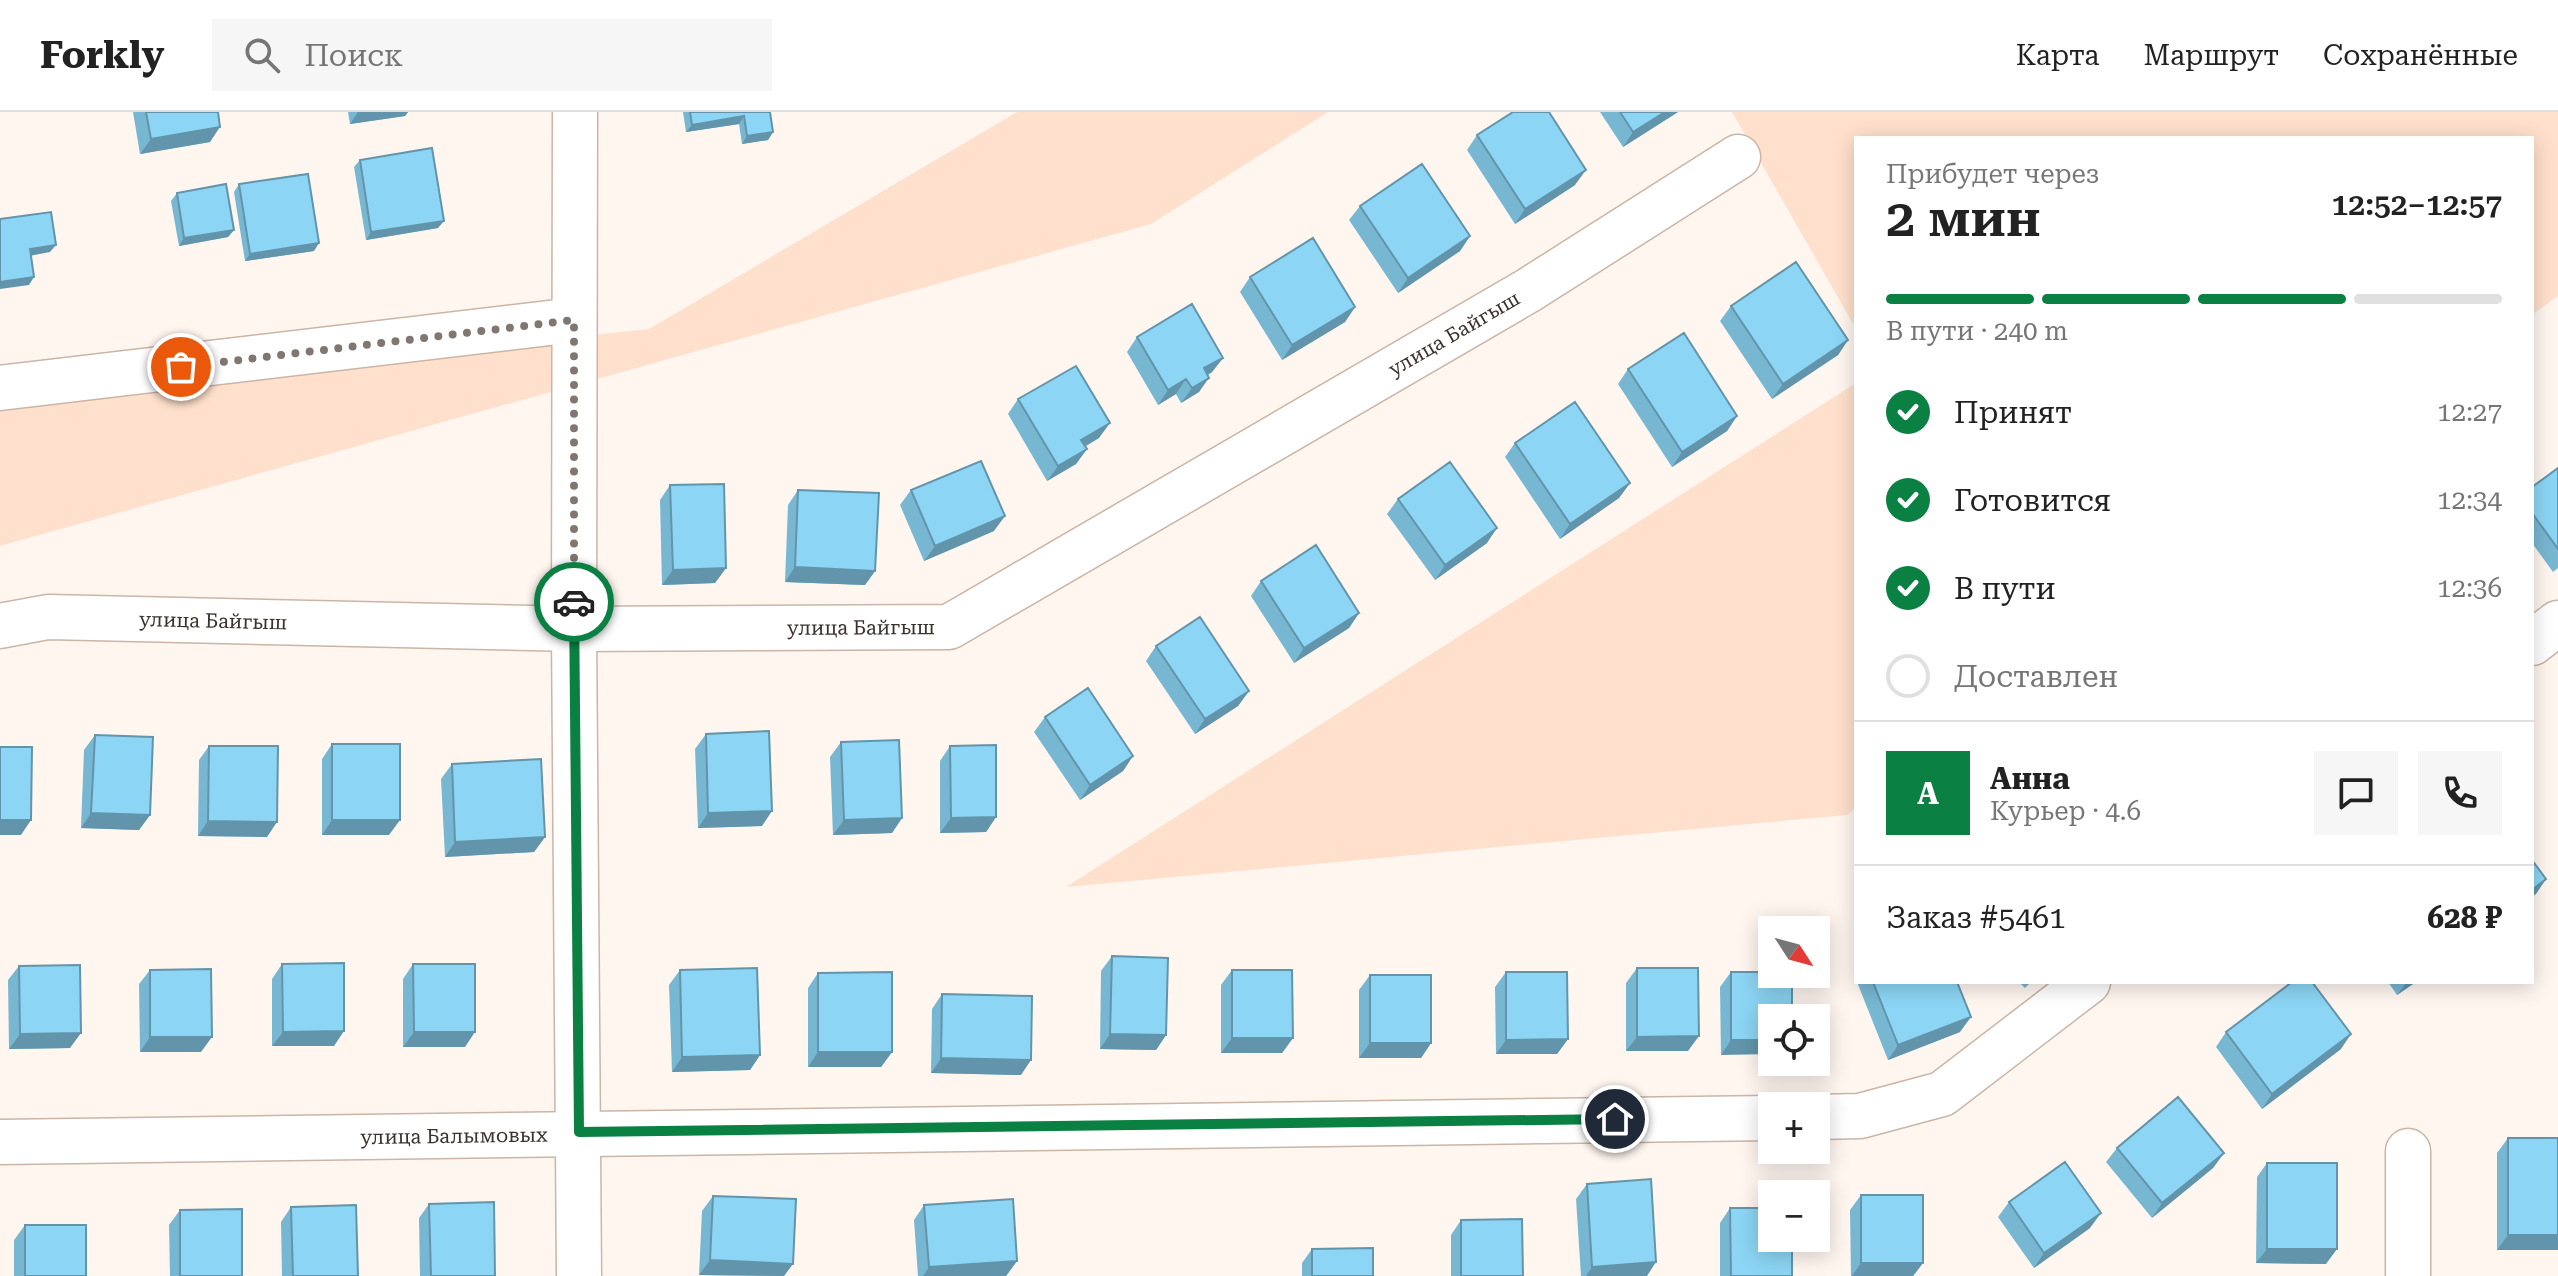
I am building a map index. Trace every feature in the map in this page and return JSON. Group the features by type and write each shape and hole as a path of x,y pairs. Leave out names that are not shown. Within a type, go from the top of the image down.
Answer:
{"street":[{"path":"575,112 574,629 579,1276"},
{"name":"улица Байгыш","path":"0,626 48,617 574,629 949,627 1529,290 1738,157"},
{"path":"0,388 574,320"},
{"path":"2534,641 2558,623"},
{"path":"1830,1117 1860,1116 1942,1094 2085,984"},
{"name":"улица Балымовых","path":"0,1142 1758,1118"},
{"path":"2408,1151 2408,1276"}],"shaded area":[{"path":"1017,112 1328,112 1151,224 0,546 0,403 649,329"},
{"path":"1732,112 2558,112 2558,296 2534,314 2534,136 1854,136 1854,326"},
{"path":"1854,384 1854,810 1847,815 1066,887"}],"building":[{"path":"146,112 218,112 220,127 151,139"},
{"path":"690,112 770,112 773,132 747,136 744,116 692,125"},
{"path":"1513,112 1549,112 1586,170 1525,209 1477,135"},
{"path":"1620,112 1665,112 1633,132"},
{"path":"432,148 444,221 371,232 360,160"},
{"path":"1422,164 1470,236 1408,278 1360,206"},
{"path":"308,174 319,243 250,254 239,184"},
{"path":"226,184 234,230 184,238 177,193"},
{"path":"51,212 56,245 30,249 34,277 0,282 0,219"},
{"path":"1313,238 1355,307 1292,345 1250,277"},
{"path":"1796,262 1848,340 1783,384 1731,306"},
{"path":"1192,304 1223,358 1204,368 1209,378 1192,388 1186,379 1168,390 1137,337"},
{"path":"1684,333 1737,416 1682,452 1628,369"},
{"path":"1076,366 1110,423 1081,440 1087,449 1058,466 1018,399"},
{"path":"1575,402 1630,483 1570,524 1515,443"},
{"path":"981,461 1005,516 935,546 911,490"},
{"path":"1450,462 1497,528 1445,565 1398,499"},
{"path":"2558,468 2558,549 2534,516 2534,486"},
{"path":"724,484 726,568 673,570 670,485"},
{"path":"798,490 879,493 875,571 795,567"},
{"path":"1316,545 1359,613 1304,648 1261,581"},
{"path":"1200,617 1249,691 1205,719 1156,646"},
{"path":"1088,688 1133,756 1090,785 1045,717"},
{"path":"769,731 772,811 708,813 706,734"},
{"path":"95,735 153,737 150,815 91,813"},
{"path":"899,740 902,818 844,820 841,742"},
{"path":"332,744 400,744 400,820 332,820"},
{"path":"996,745 996,817 951,818 950,746"},
{"path":"209,746 278,746 277,822 208,821"},
{"path":"0,747 32,747 31,820 0,820"},
{"path":"541,759 545,837 455,842 452,764"},
{"path":"2534,863 2546,879 2534,888"},
{"path":"1112,956 1168,958 1166,1035 1110,1034"},
{"path":"344,963 344,1031 283,1032 282,964"},
{"path":"413,964 475,964 475,1032 414,1032"},
{"path":"80,965 81,1033 20,1034 19,966"},
{"path":"757,968 760,1055 682,1057 680,970"},
{"path":"1637,968 1698,968 1699,1036 1637,1037"},
{"path":"211,969 212,1037 150,1037 150,970"},
{"path":"1232,970 1292,970 1293,1038 1232,1038"},
{"path":"892,972 892,1052 818,1052 818,973"},
{"path":"1506,972 1567,972 1568,1039 1506,1040"},
{"path":"1731,972 1758,972 1758,988 1792,988 1792,1004 1758,1004 1758,1040 1731,1040"},
{"path":"1370,975 1431,975 1431,1043 1370,1043"},
{"path":"1874,984 1958,984 1971,1017 1898,1045"},
{"path":"2289,984 2314,984 2351,1034 2272,1094 2226,1032"},
{"path":"942,994 1032,996 1031,1060 941,1058"},
{"path":"2178,1097 2224,1153 2162,1203 2117,1148"},
{"path":"2508,1138 2558,1138 2558,1235 2508,1235"},
{"path":"2065,1162 2101,1213 2044,1253 2009,1202"},
{"path":"2267,1163 2337,1163 2337,1249 2267,1249"},
{"path":"1651,1179 1656,1262 1592,1267 1587,1184"},
{"path":"1861,1195 1923,1195 1923,1263 1861,1263"},
{"path":"713,1196 796,1199 793,1264 710,1260"},
{"path":"1013,1199 1017,1261 929,1267 924,1205"},
{"path":"494,1202 495,1276 431,1276 429,1204"},
{"path":"356,1205 358,1276 293,1276 291,1207"},
{"path":"1730,1208 1758,1208 1758,1252 1792,1252 1792,1276 1731,1276"},
{"path":"242,1209 242,1276 180,1276 180,1210"},
{"path":"1522,1219 1523,1276 1461,1276 1461,1220"},
{"path":"25,1225 86,1225 86,1276 25,1276"},
{"path":"1373,1248 1373,1276 1312,1276 1312,1249"}],"way so far":[{"path":"181,367 574,320 574,602"}],"route":[{"path":"574,602 579,1132 1615,1119"}]}
